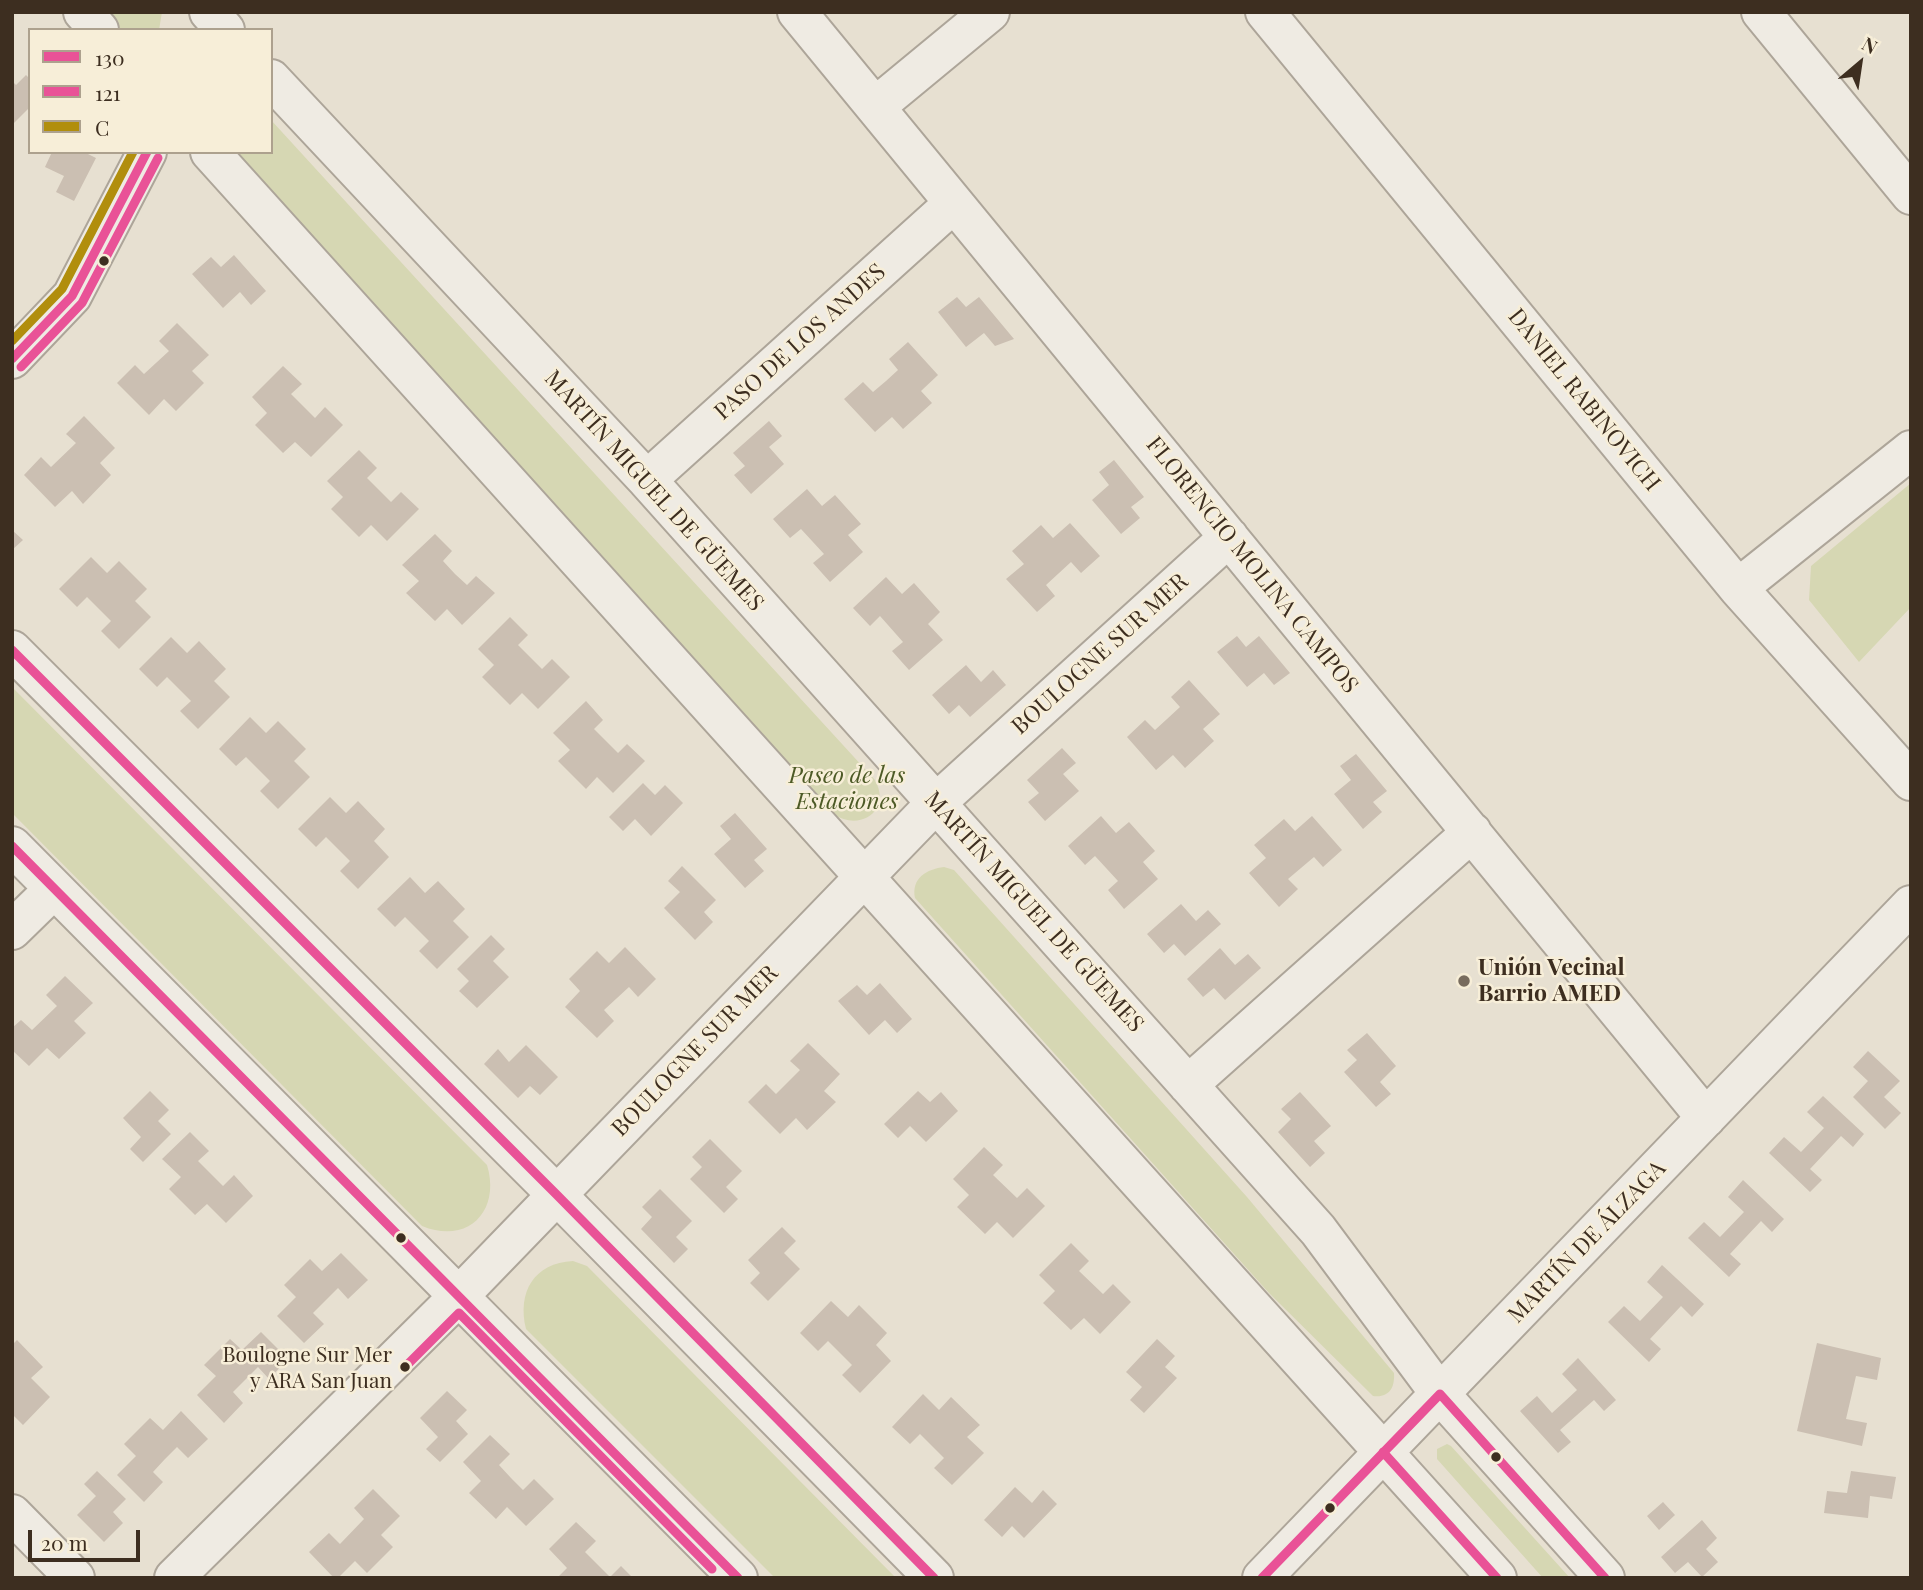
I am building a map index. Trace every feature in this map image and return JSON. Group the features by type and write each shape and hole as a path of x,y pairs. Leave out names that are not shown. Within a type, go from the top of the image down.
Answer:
{"street":[{"path":"83,12 97,28"},
{"name":"FLORENCIO MOLINA CAMPOS","path":"797,12 1706,1118"},
{"path":"875,107 990,12"},
{"name":"DANIEL RABINOVICH","path":"1265,12 1738,588 1911,781"},
{"path":"1760,12 1911,195"},
{"name":"MARTÍN MIGUEL DE GÜEMES","path":"273,81 647,480 1318,1230 1440,1394 1605,1578"},
{"path":"12,359 72,296 146,154"},
{"path":"212,154 1497,1578"},
{"name":"PASO DE LOS ANDES","path":"647,480 954,203"},
{"path":"1738,588 1911,450"},
{"name":"BOULOGNE SUR MER","path":"174,1578 459,1296 936,803 1229,537"},
{"path":"12,650 557,1195 934,1578"},
{"path":"1188,1085 1472,832"},
{"path":"12,846 459,1296 730,1575"},
{"path":"12,930 54,888"},
{"name":"MARTÍN DE ÁLZAGA","path":"1262,1578 1911,905"},
{"path":"12,1514 75,1578"}],"green space":[{"path":"105,12 162,12 159,28 118,28"},
{"name":"Paseo de las Estaciones","path":"273,122 875,780 879,801 870,815 853,821 833,814 234,154 273,154"},
{"path":"1911,483 1911,607 1859,662 1809,600 1811,566"},
{"path":"12,687 487,1165 489,1197 485,1210 477,1220 454,1231 439,1231 422,1226 12,813"},
{"name":"Paseo de las Estaciones","path":"944,867 954,870 1247,1197 1394,1373 1392,1387 1387,1394 1373,1396 1269,1293 915,898 915,885 918,880 926,872"},
{"path":"573,1261 587,1266 896,1578 775,1578 526,1329 524,1303 532,1282 548,1267"},
{"path":"1447,1444 1570,1578 1543,1578 1437,1459 1437,1449"}],"building":[{"path":"26,75 28,77 28,109 12,125 12,81 16,85"},
{"path":"51,154 88,154 96,158 74,201 56,192 64,176 45,167"},
{"path":"234,255 266,291 251,305 240,292 223,308 192,274 211,257 221,267"},
{"path":"957,297 966,307 979,297 1014,339 995,346 984,333 966,347 938,312"},
{"path":"177,323 209,355 192,371 204,383 176,411 164,399 149,415 117,383 135,365 144,374 169,351 159,341"},
{"path":"908,342 938,375 921,391 932,403 903,429 892,417 875,432 844,399 863,382 873,392 886,381 898,370 889,359"},
{"path":"283,366 302,384 291,394 315,418 325,407 343,425 311,457 295,442 283,453 255,425 267,413 252,397"},
{"path":"84,416 115,448 100,463 111,475 83,504 72,491 55,507 24,475 41,457 51,467 76,443 66,434"},
{"path":"769,421 782,436 769,447 784,464 751,494 734,475 745,466 733,453"},
{"path":"359,450 377,468 367,478 391,502 401,492 419,509 387,541 371,525 359,537 331,509 343,497 327,481"},
{"path":"1114,460 1144,497 1131,507 1140,518 1121,534 1092,500 1109,485 1099,472"},
{"path":"807,489 822,506 835,495 861,524 848,535 863,552 830,582 813,563 824,554 801,529 790,538 773,519"},
{"path":"1070,523 1100,556 1081,573 1071,562 1046,585 1055,596 1037,612 1006,579 1024,564 1012,551 1041,525 1053,538"},
{"path":"12,530 23,540 12,550"},
{"path":"435,534 452,551 443,561 455,574 467,585 476,576 495,593 462,625 447,609 435,621 406,593 419,581 402,565"},
{"path":"91,557 107,573 119,561 147,589 135,601 151,617 119,649 101,631 111,621 87,597 77,607 59,589"},
{"path":"886,577 902,594 914,583 940,612 928,624 943,640 909,670 892,651 903,642 880,616 870,626 853,608"},
{"path":"510,617 528,635 518,645 542,669 552,659 570,677 538,709 522,693 510,705 482,677 494,665 478,649"},
{"path":"1237,636 1246,647 1259,636 1290,673 1274,685 1264,673 1247,687 1217,652"},
{"path":"171,637 187,653 199,641 226,669 214,681 230,697 198,729 180,711 191,701 167,677 157,687 139,669"},
{"path":"966,665 981,682 993,670 1006,685 970,717 959,705 949,714 932,695"},
{"path":"1189,680 1220,714 1203,729 1214,741 1185,768 1173,755 1156,770 1127,737 1145,720 1155,730 1167,719 1180,707 1171,697"},
{"path":"586,701 603,720 594,729 618,753 627,744 645,761 613,793 597,777 586,789 558,761 570,750 553,733"},
{"path":"250,717 266,733 278,721 306,749 294,761 310,777 278,809 260,791 270,781 246,757 236,766 219,749"},
{"path":"1062,748 1076,763 1063,774 1079,791 1045,821 1028,802 1039,793 1027,780"},
{"path":"1356,754 1387,791 1373,802 1382,812 1363,829 1334,794 1351,780 1340,766"},
{"path":"643,783 655,795 665,785 683,803 651,836 635,819 623,831 609,817"},
{"path":"330,797 346,813 358,801 385,829 374,841 389,857 358,889 340,871 350,861 326,837 316,847 298,829"},
{"path":"735,813 767,849 754,860 764,871 745,888 714,854 731,839 720,826"},
{"path":"1101,816 1116,833 1129,822 1155,851 1143,862 1158,879 1124,909 1108,890 1118,881 1095,856 1085,865 1068,846"},
{"path":"1312,816 1342,850 1323,867 1314,857 1288,879 1298,889 1279,907 1249,873 1266,858 1254,845 1284,819 1295,831"},
{"path":"682,866 716,900 704,912 713,922 695,940 664,908 680,892 668,881"},
{"path":"410,877 425,893 438,881 465,909 453,921 469,937 437,969 419,951 429,941 405,917 395,927 377,909"},
{"path":"1181,904 1196,921 1208,910 1221,924 1185,956 1174,944 1164,953 1147,934"},
{"path":"491,935 505,949 493,961 509,977 477,1008 459,991 469,981 457,969"},
{"path":"625,947 656,979 638,997 629,987 604,1010 614,1021 597,1038 565,1007 580,991 569,979 597,951 609,963"},
{"path":"1220,948 1235,965 1248,954 1261,968 1225,1000 1214,988 1203,997 1187,979"},
{"path":"65,976 93,1003 74,1021 86,1033 59,1059 47,1048 29,1066 12,1050 12,1028 21,1020 32,1030 57,1006 46,995"},
{"path":"880,983 912,1019 897,1033 885,1020 869,1035 838,1001 857,985 867,995"},
{"path":"1367,1033 1396,1066 1380,1082 1391,1094 1376,1107 1344,1072 1357,1060 1347,1050"},
{"path":"808,1043 840,1074 824,1091 836,1102 807,1130 796,1118 780,1134 748,1102 766,1084 776,1094 800,1070 790,1061"},
{"path":"526,1045 558,1077 540,1095 530,1086 518,1098 484,1064 498,1049 509,1062"},
{"path":"1868,1051 1900,1081 1884,1097 1901,1113 1885,1129 1853,1097 1868,1081 1853,1067"},
{"path":"150,1091 169,1110 158,1121 171,1134 143,1162 130,1149 141,1137 123,1118"},
{"path":"918,1091 930,1102 941,1092 958,1111 926,1142 910,1126 898,1138 884,1124"},
{"path":"1300,1092 1331,1126 1314,1141 1325,1153 1310,1167 1278,1132 1291,1119 1281,1109"},
{"path":"1823,1096 1864,1134 1853,1147 1841,1136 1810,1169 1822,1180 1810,1192 1769,1153 1784,1137 1801,1152 1824,1128 1807,1112"},
{"path":"190,1132 209,1151 198,1161 223,1186 234,1175 253,1196 226,1223 207,1204 195,1215 169,1189 181,1177 162,1159"},
{"path":"710,1139 742,1171 726,1187 738,1199 724,1213 690,1179 702,1167 692,1157"},
{"path":"984,1147 1003,1165 993,1175 1017,1198 1027,1188 1045,1206 1013,1238 997,1222 985,1234 957,1207 969,1195 953,1179"},
{"path":"1743,1180 1784,1219 1772,1232 1761,1221 1730,1254 1741,1264 1729,1277 1688,1238 1704,1222 1720,1237 1744,1212 1728,1197"},
{"path":"660,1189 692,1221 676,1237 688,1249 674,1263 641,1229 652,1217 642,1207"},
{"path":"782,1227 796,1241 784,1253 800,1269 768,1301 750,1283 760,1273 748,1260"},
{"path":"1071,1243 1089,1261 1079,1271 1103,1294 1113,1284 1131,1302 1100,1334 1084,1318 1071,1330 1043,1303 1055,1291 1039,1275"},
{"path":"341,1253 368,1280 348,1299 338,1288 313,1313 324,1324 304,1343 277,1316 296,1297 284,1285 310,1259 322,1271"},
{"path":"1662,1265 1704,1304 1692,1317 1681,1306 1650,1339 1661,1349 1649,1362 1608,1322 1624,1306 1640,1321 1663,1297 1647,1282"},
{"path":"831,1301 848,1317 859,1305 887,1333 876,1345 891,1361 860,1393 842,1375 852,1365 828,1341 818,1351 800,1333"},
{"path":"261,1332 288,1359 269,1379 258,1367 233,1392 243,1403 224,1423 197,1395 216,1376 204,1365 230,1339 242,1350"},
{"path":"1157,1339 1175,1356 1165,1367 1177,1378 1144,1413 1130,1400 1142,1387 1126,1372"},
{"path":"17,1340 43,1367 31,1378 50,1397 23,1425 12,1414 12,1345"},
{"path":"1817,1343 1881,1358 1877,1380 1856,1376 1846,1419 1867,1423 1862,1446 1797,1431"},
{"path":"1578,1358 1616,1400 1604,1411 1594,1400 1560,1430 1571,1442 1558,1453 1520,1411 1537,1396 1552,1413 1577,1390 1562,1374"},
{"path":"447,1391 467,1410 456,1421 468,1434 440,1462 426,1449 438,1437 420,1418"},
{"path":"923,1394 939,1410 951,1397 980,1425 967,1437 984,1453 952,1485 934,1468 944,1458 920,1434 910,1444 892,1427"},
{"path":"181,1411 208,1439 188,1458 177,1447 153,1472 163,1482 144,1502 117,1475 136,1456 124,1444 150,1418 163,1430"},
{"path":"490,1435 510,1454 499,1465 523,1490 534,1479 554,1499 526,1526 507,1507 496,1519 469,1493 481,1481 463,1462"},
{"path":"97,1471 126,1499 113,1512 123,1523 104,1542 77,1515 96,1496 84,1484"},
{"path":"1851,1471 1896,1477 1892,1499 1870,1496 1868,1518 1824,1513 1827,1491 1847,1493"},
{"path":"1015,1487 1032,1503 1043,1490 1057,1504 1024,1538 1012,1526 1002,1537 984,1520"},
{"path":"373,1489 400,1516 381,1535 393,1547 367,1573 355,1561 338,1578 334,1578 309,1552 329,1533 340,1544 364,1519 354,1508"},
{"path":"1663,1502 1675,1515 1659,1530 1647,1516"},
{"path":"1702,1520 1717,1538 1706,1549 1718,1562 1702,1577 1688,1562 1675,1573 1661,1557"},
{"path":"576,1522 596,1541 585,1552 610,1577 621,1566 633,1578 557,1578 567,1568 549,1549"}],"transit line":[{"name":"C","path":"12,341 62,289 132,154"},
{"name":"130","path":"12,359 72,296 146,154"},
{"name":"121","path":"21,367 82,303 158,158"},
{"name":"130","path":"12,650 557,1195 934,1578"},
{"name":"130","path":"12,846 738,1578"},
{"name":"121","path":"404,1368 459,1313 712,1569"},
{"name":"130","path":"1440,1394 1605,1578"},
{"name":"130","path":"1262,1578 1440,1394"},
{"name":"130","path":"1383,1452 1497,1578"}],"place":[{"name":"Unión Vecinal Barrio AMED","path":"1464,981"},
{"name":"Boulogne Sur Mer y ARA San Juan","path":"405,1367"}]}
